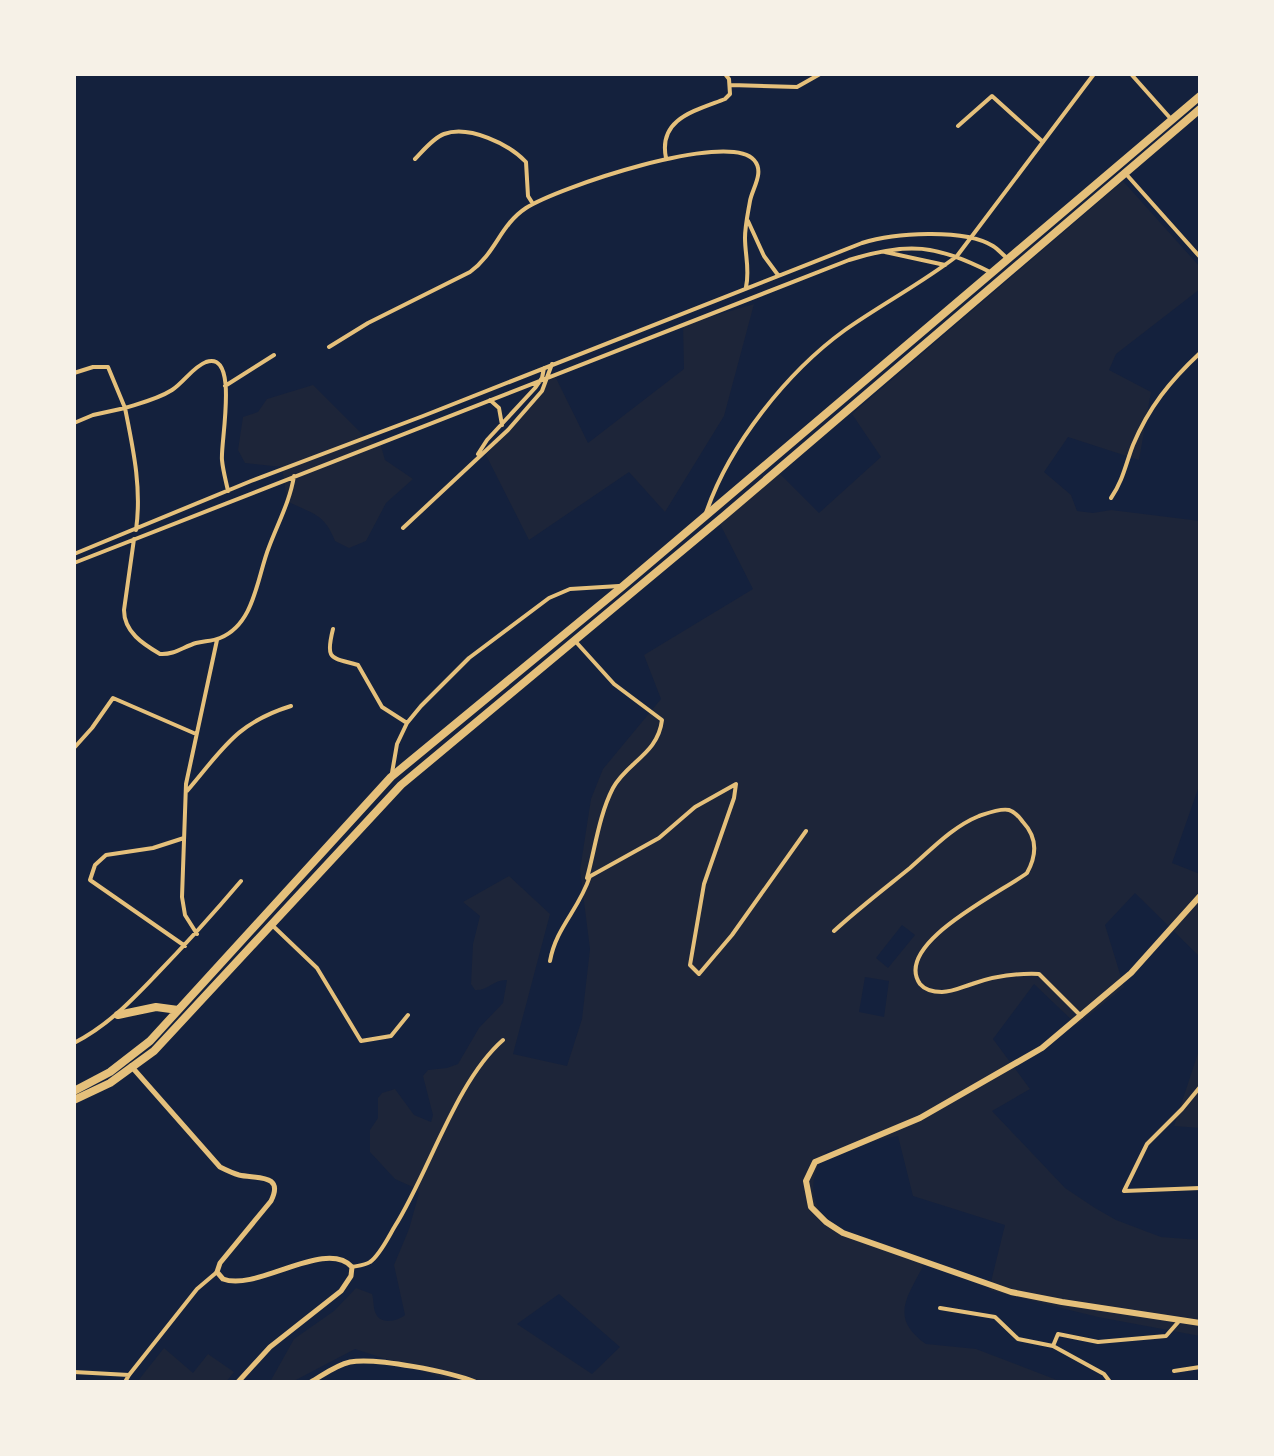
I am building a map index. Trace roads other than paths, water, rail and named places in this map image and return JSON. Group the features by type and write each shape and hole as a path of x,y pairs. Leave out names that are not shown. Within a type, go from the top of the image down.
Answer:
{"highway":[{"path":"76,1087 124,1062 150,1041 391,777 994,274 1200,96"},
{"path":"74,1100 133,1068 172,1033 401,785 1200,109"},
{"path":"515,676 526,681"},
{"path":"282,897 294,902"},
{"path":"118,1015 156,1007 178,1010"}],"main road":[{"path":"1200,896 1131,973 1042,1048 937,1109 815,1162 806,1181 811,1207 843,1233 1011,1292 1200,1323"}],"street":[{"path":"666,158 665,133 675,122 730,94 731,85 725,74"},
{"path":"731,85 797,87 820,74"},
{"path":"706,515 727,464 791,379 842,332 957,256 1094,74"},
{"path":"1131,74 1171,119"},
{"path":"958,126 992,96 1043,142"},
{"path":"415,159 445,133 471,134 505,143 526,162 528,196 533,204"},
{"path":"329,347 484,262 513,219 533,204 666,158 725,151 754,160 758,176 747,219 745,240 749,274 746,287"},
{"path":"1126,174 1200,257"},
{"path":"747,219 764,256 778,275"},
{"path":"74,554 251,481 879,237 934,234 970,239 991,245 1009,260"},
{"path":"74,563 549,375 878,250 907,246 957,256 994,274"},
{"path":"878,250 945,265"},
{"path":"1111,498 1119,487 1150,408 1172,379 1200,353"},
{"path":"225,386 274,355"},
{"path":"74,423 163,395 196,368 211,361 221,364 225,386 222,460 228,491"},
{"path":"403,528 514,423 542,391 552,364"},
{"path":"74,373 93,367 108,367 125,408 137,469 136,530"},
{"path":"476,458 542,378 544,368"},
{"path":"490,400 501,413 502,425"},
{"path":"134,539 124,610 124,620 130,631 160,654 217,640 232,631 249,610 269,546 292,491 294,476"},
{"path":"251,481 255,491"},
{"path":"391,777 397,744 407,723 469,658 549,598 570,589 623,586"},
{"path":"333,629 329,649 331,656 338,661 358,665 382,707 407,723"},
{"path":"197,934 185,915 182,897 186,792 217,640"},
{"path":"574,641 614,684 662,720 661,735 614,786 587,878 659,838 695,807 736,784 704,884 690,965 699,974 732,935 806,831"},
{"path":"74,748 113,698 196,734"},
{"path":"186,792 244,728 264,715 291,706"},
{"path":"834,931 943,838 976,817 1006,809 1014,812 1035,840 1032,863 1027,873 954,920 924,946 917,956 915,967 918,981 926,990 942,992 1010,973 1039,974 1081,1016"},
{"path":"184,838 153,848 106,855 95,865 90,880 185,946"},
{"path":"550,961 554,940 583,898 590,876"},
{"path":"74,1043 118,1015 197,934 241,881"},
{"path":"272,925 317,968 361,1041 391,1036 408,1015"},
{"path":"352,1267 370,1262 390,1234 414,1197 470,1080 489,1052 503,1040"},
{"path":"124,1062 133,1068 220,1167 236,1175 267,1178 273,1183 275,1191 271,1201 231,1249 217,1272 197,1289 125,1382"},
{"path":"1200,1087 1147,1144 1124,1191 1200,1188"},
{"path":"217,1272 231,1282 330,1258 347,1261 352,1267 351,1276 341,1291 306,1315 270,1347 238,1382"},
{"path":"940,1308 995,1317 1018,1339 1053,1346 1104,1374 1110,1382"},
{"path":"1053,1346 1058,1334 1098,1342 1166,1336 1180,1320"},
{"path":"311,1382 341,1365 356,1361 415,1368 475,1382"},
{"path":"1174,1371 1200,1367"},
{"path":"74,1372 129,1375"},
{"path":"104,1375 104,1382"}]}
